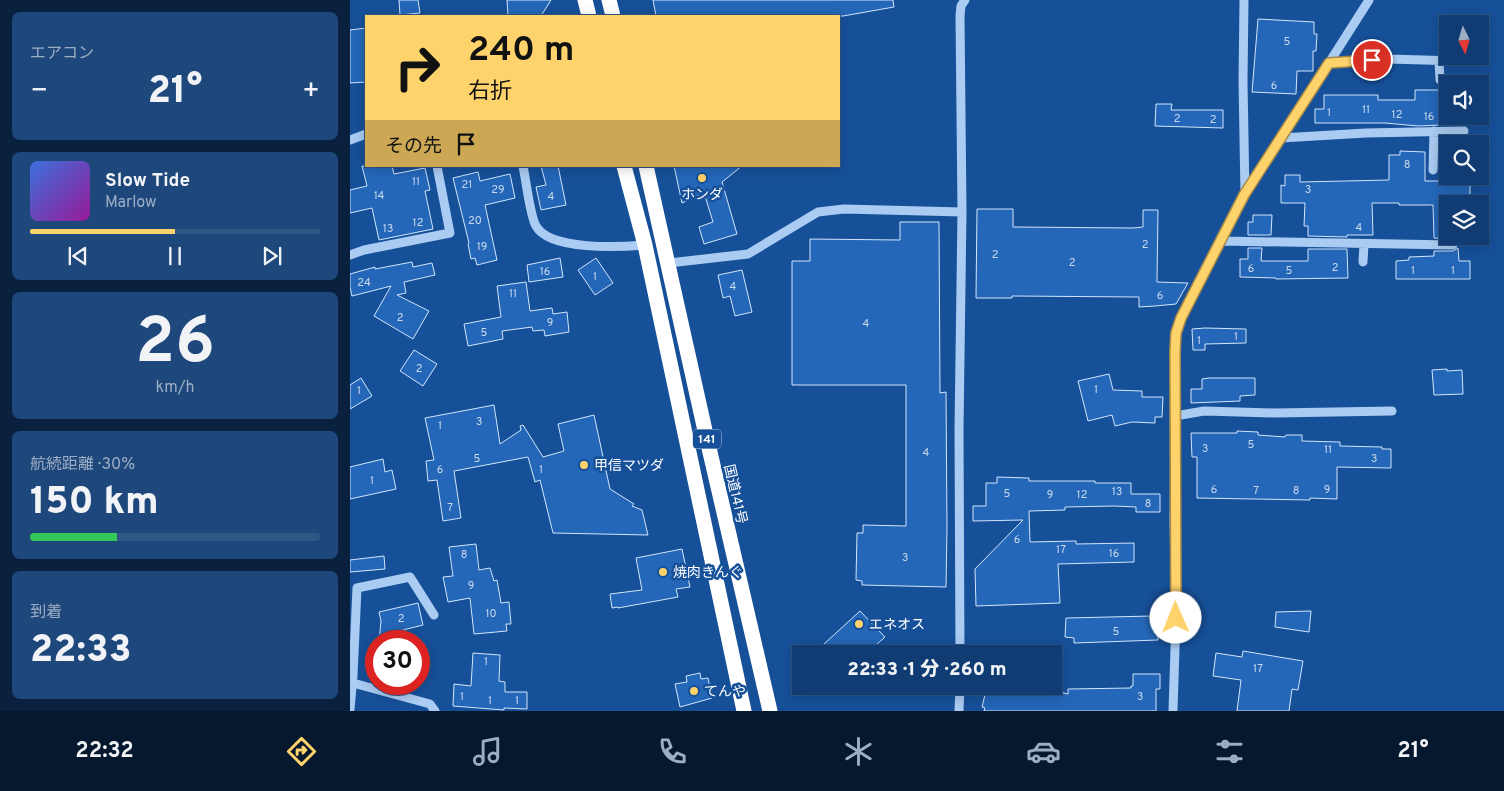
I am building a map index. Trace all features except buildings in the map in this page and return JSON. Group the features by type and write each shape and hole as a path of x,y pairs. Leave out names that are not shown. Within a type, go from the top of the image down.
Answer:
{"highway":[{"path":"585,0 588,15"},
{"path":"610,0 613,15"},
{"name":"141","path":"624,167 645,245 744,711"},
{"name":"国道141号","path":"646,167 770,711"}],"street":[{"path":"960,645 959,430 962,212 960,16 961,6 965,0"},
{"path":"1244,0 1244,195"},
{"path":"1172,711 1176,618 1176,333 1181,318 1244,195 1369,0"},
{"path":"1329,63 1388,59 1439,61"},
{"path":"1434,131 1434,170"},
{"path":"1281,138 1366,133 1464,131"},
{"path":"350,140 365,134"},
{"path":"350,255 364,250 450,233 436,167"},
{"path":"523,167 535,225 542,234 563,242 583,246 645,245"},
{"path":"669,263 748,254 818,212 844,209 962,212"},
{"path":"1221,242 1439,245"},
{"path":"1363,262 1364,244"},
{"path":"1175,416 1204,411 1276,413 1392,411"},
{"path":"350,710 357,588 410,577 434,615"},
{"path":"353,683 430,704 435,711"},
{"path":"959,711 960,695"}],"place":[{"name":"ホンダ","path":"702,178"},
{"name":"甲信マツダ","path":"584,465"},
{"name":"焼肉きんぐ","path":"663,572"},
{"name":"エネオス","path":"859,624"},
{"name":"てんや","path":"694,691"}],"route":[{"path":"1176,618 1174,520 1175,351 1176,333 1181,318 1244,195 1329,63 1372,60"}]}
